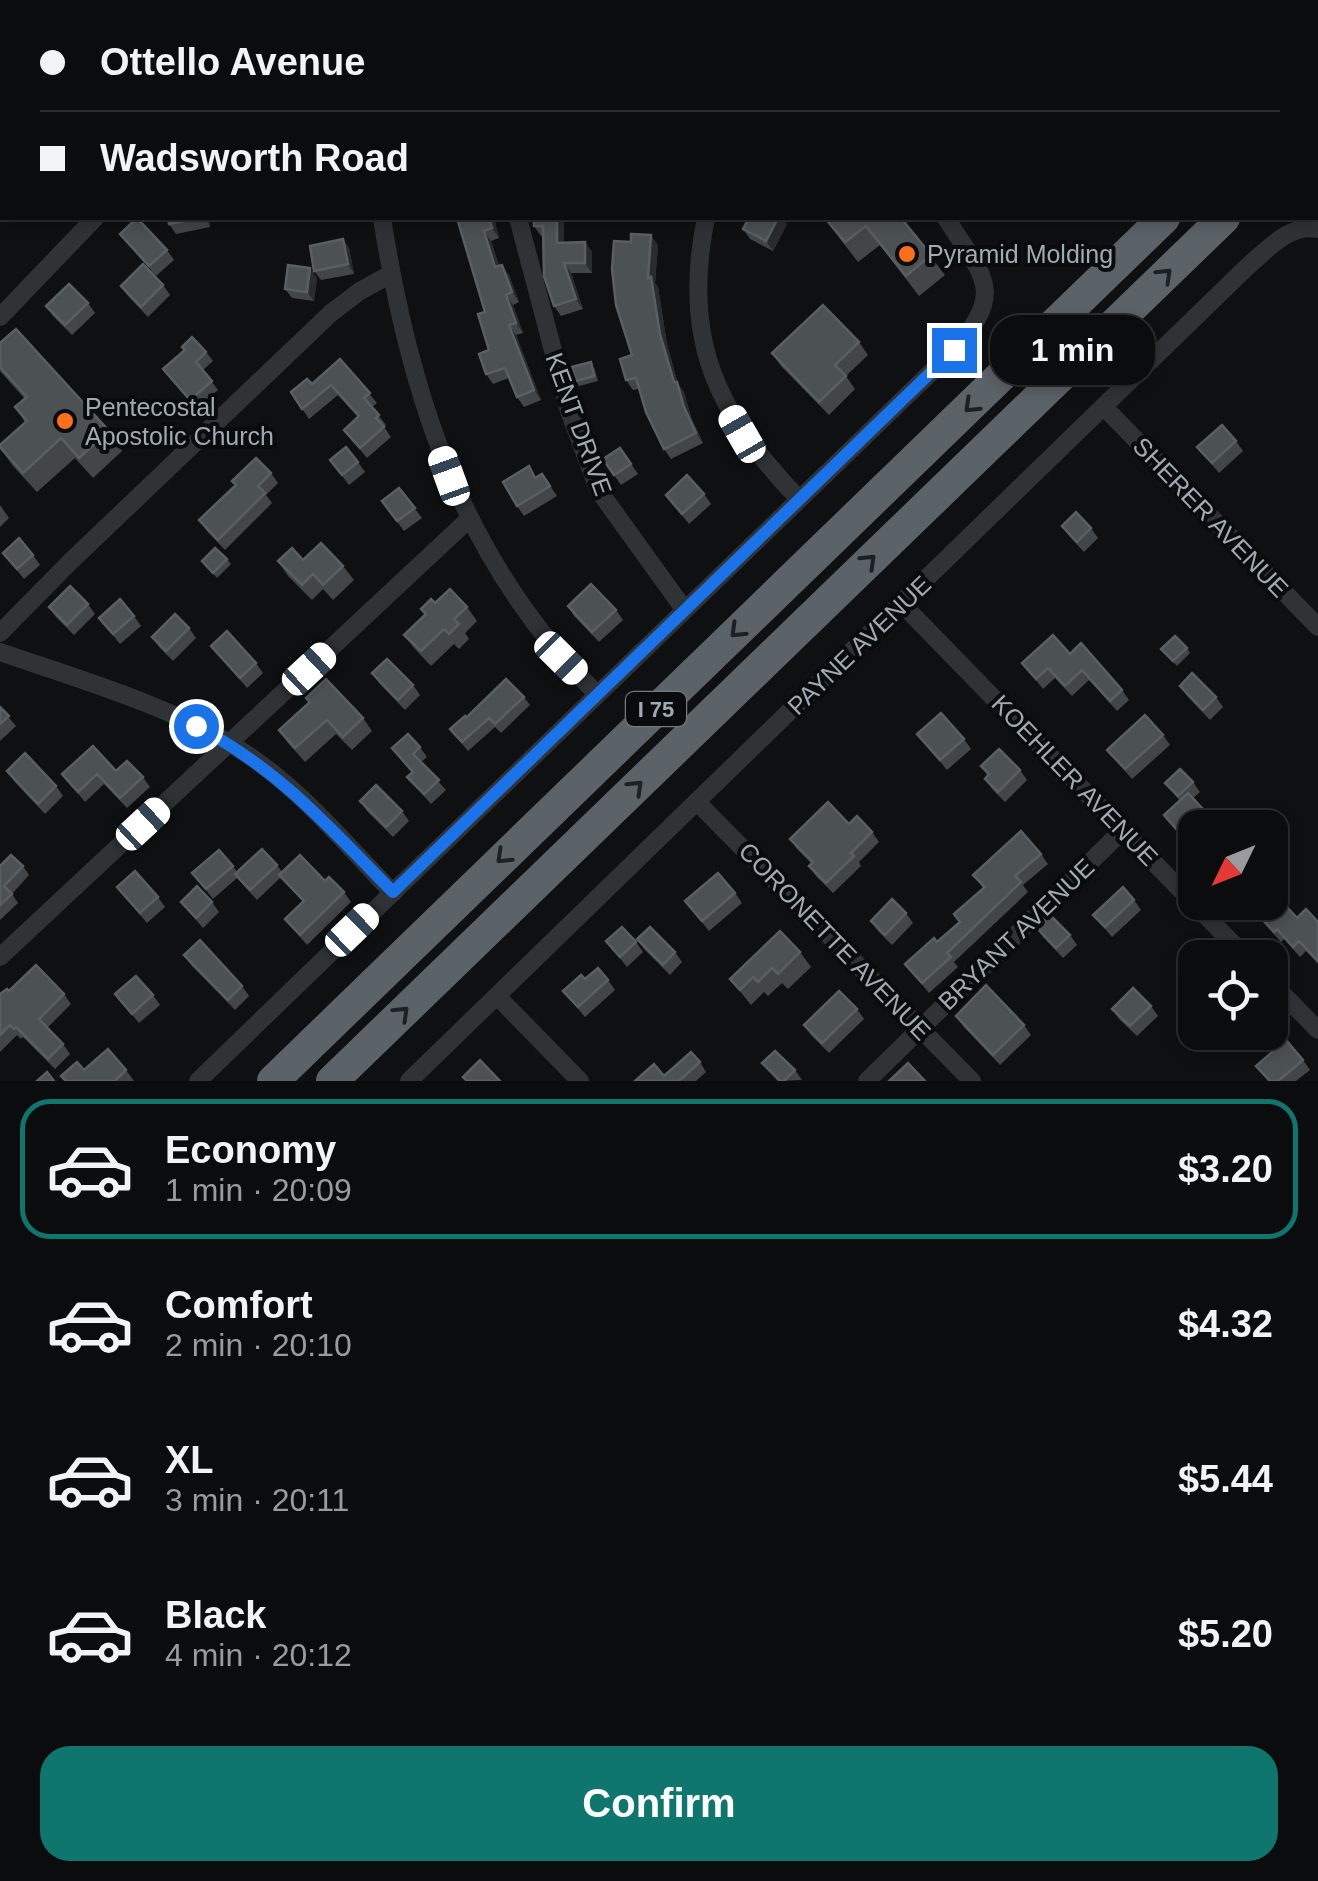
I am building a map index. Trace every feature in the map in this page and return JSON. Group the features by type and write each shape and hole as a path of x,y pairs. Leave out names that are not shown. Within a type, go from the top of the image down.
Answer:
{"highway":[{"name":"I 75","path":"273,1081 1162,220"},
{"name":"I 75","path":"332,1081 1222,220"}],"street":[{"path":"0,317 94,220"},
{"path":"382,220 391,274 422,398 468,520 534,624 597,694"},
{"name":"KENT DRIVE","path":"519,220 569,411 598,491 684,609"},
{"path":"706,220 698,288 701,325 714,378 742,434 799,499"},
{"path":"198,1081 954,350 980,319 986,292 980,272 947,220"},
{"name":"PAYNE AVENUE","path":"409,1081 1248,266 1289,232 1318,229"},
{"path":"0,633 332,313 391,274"},
{"name":"SHERER AVENUE","path":"1105,408 1318,626"},
{"path":"0,957 468,520"},
{"name":"KOEHLER AVENUE","path":"902,604 1230,940"},
{"path":"0,652 95,684 229,743 306,803 393,892"},
{"name":"CORONETTE AVENUE","path":"697,802 972,1081"},
{"name":"BRYANT AVENUE","path":"867,1081 1123,830"},
{"path":"497,996 580,1081"},
{"path":"1288,999 1318,1030"}],"building":[{"path":"139,220 167,250 149,266 120,234"},
{"path":"458,220 490,220 492,228 484,231 495,267 502,265 512,292 506,295 516,323 509,325 534,390 517,397 505,368 486,374 479,354 489,350 478,314 485,312"},
{"path":"534,220 557,220 557,243 585,242 585,263 564,263 576,299 554,306 544,276 543,226 534,226"},
{"path":"748,220 777,220 766,241 743,229"},
{"path":"827,220 903,220 931,255 906,276 866,226 845,242"},
{"path":"631,234 651,235 648,278 651,277 660,334 674,382 696,433 664,449 646,412 636,378 626,380 620,359 632,355 616,305 614,241 631,242"},
{"path":"343,239 348,264 314,271 310,246"},
{"path":"143,264 163,285 141,307 121,286"},
{"path":"288,265 310,268 307,292 285,289"},
{"path":"69,284 88,303 65,325 46,306"},
{"path":"823,305 859,342 835,365 846,376 819,402 772,353"},
{"name":"Pentecostal Apostolic Church","path":"16,329 109,431 79,458 61,438 23,473 0,447 27,421 15,407 27,397 0,367 0,343"},
{"path":"192,337 206,352 196,362 212,381 190,400 163,369 185,350 182,347"},
{"path":"340,359 370,393 364,398 384,427 360,448 344,430 359,416 331,385 302,409 291,392 307,379 312,384"},
{"path":"591,362 594,376 576,381 572,367"},
{"path":"1222,425 1236,441 1212,463 1197,447"},
{"path":"346,447 358,462 342,475 330,460"},
{"path":"620,448 631,464 614,475 603,459"},
{"path":"256,458 271,473 258,486 265,493 218,540 199,520 236,485 232,481"},
{"path":"529,466 535,478 542,474 550,486 517,506 503,482"},
{"path":"687,475 704,494 682,514 666,495"},
{"path":"399,488 415,508 397,521 382,501"},
{"path":"1076,512 1091,528 1077,542 1062,526"},
{"path":"19,538 33,555 17,569 3,553"},
{"path":"321,543 343,566 323,585 313,574 302,585 278,561 292,548 303,560"},
{"path":"215,548 227,559 213,573 202,561"},
{"path":"591,584 616,610 592,632 568,606"},
{"path":"70,586 88,604 67,625 49,607"},
{"path":"450,589 467,607 454,619 459,624 449,634 444,629 421,651 404,635 426,614 421,609 431,599 435,603"},
{"path":"120,599 134,616 113,634 99,618"},
{"path":"175,614 189,628 166,651 152,637"},
{"path":"227,631 256,663 240,678 211,646"},
{"path":"1053,635 1070,654 1081,643 1122,690 1110,701 1082,670 1065,686 1048,668 1036,679 1022,663"},
{"path":"1175,636 1187,648 1173,661 1161,649"},
{"path":"387,659 413,685 398,700 372,673"},
{"path":"1192,673 1216,697 1203,710 1180,686"},
{"path":"326,679 363,718 343,737 327,720 295,748 279,730 310,702 306,698"},
{"path":"506,679 524,697 495,724 489,718 462,742 450,729"},
{"path":"0,707 9,716 0,724"},
{"path":"941,713 964,739 940,760 917,734"},
{"path":"1145,715 1163,735 1125,769 1107,750"},
{"path":"408,734 420,747 413,754 439,780 424,794 407,777 413,772 392,748"},
{"path":"93,746 116,771 127,761 143,777 120,798 97,774 78,792 62,774"},
{"path":"999,749 1020,770 998,792 985,779 989,774 981,766"},
{"path":"25,753 56,786 38,804 7,771"},
{"path":"1180,769 1193,782 1178,796 1165,783"},
{"path":"376,785 402,811 386,827 360,801"},
{"path":"1188,793 1204,810 1178,810 1178,831 1164,815"},
{"path":"828,802 849,824 857,816 872,832 826,883 809,866 813,862 790,839"},
{"path":"1021,831 1041,854 1015,876 1021,882 947,953 951,957 922,983 905,964 934,938 937,942 960,922 954,914 985,887 973,875"},
{"path":"262,849 277,865 250,890 235,874"},
{"path":"219,850 233,866 206,889 192,873"},
{"path":"11,855 23,866 4,886 12,894 0,905 0,866"},
{"path":"300,855 325,881 329,877 344,892 300,935 285,919 304,901 279,875"},
{"path":"135,871 158,897 140,913 117,887"},
{"path":"718,873 735,893 702,921 685,901"},
{"path":"197,886 212,902 196,918 181,902"},
{"path":"1123,887 1134,900 1105,927 1093,915"},
{"path":"892,899 906,913 885,935 871,921"},
{"path":"1288,908 1297,918 1306,909 1318,922 1318,961 1299,941 1293,947 1277,929 1274,932 1263,920 1288,920"},
{"path":"1049,914 1070,935 1056,948 1036,927"},
{"path":"622,927 636,942 620,957 606,941"},
{"path":"650,927 675,952 663,965 637,939"},
{"path":"780,931 800,952 778,974 772,968 758,982 753,977 740,990 730,979"},
{"path":"200,940 242,986 228,1000 184,955"},
{"path":"36,965 64,994 39,1019 63,1044 48,1059 16,1027 10,1025 0,1035 0,994 9,991"},
{"path":"598,968 608,980 578,1007 563,991 581,975 585,979"},
{"path":"136,976 153,995 132,1014 115,994"},
{"path":"986,985 1024,1025 993,1055 956,1016"},
{"path":"1133,988 1151,1006 1130,1026 1112,1009"},
{"path":"839,991 857,1009 822,1043 804,1025"},
{"path":"1288,1042 1303,1060 1278,1081 1270,1081 1256,1066 1274,1050 1288,1050"},
{"path":"108,1049 126,1070 115,1081 66,1081 61,1076 77,1062 84,1070"},
{"path":"775,1051 795,1070 784,1081 762,1063"},
{"path":"691,1052 700,1062 679,1081 635,1081 654,1064 664,1076"},
{"path":"480,1060 500,1081 467,1081 463,1077"},
{"path":"908,1063 925,1081 889,1081"},
{"path":"47,1072 54,1081 37,1081"}],"place":[{"name":"Pyramid Molding","path":"907,254"},
{"name":"Pentecostal Apostolic Church","path":"65,421"}],"route":[{"path":"196,726 250,756 280,779 393,892 954,350"}]}
